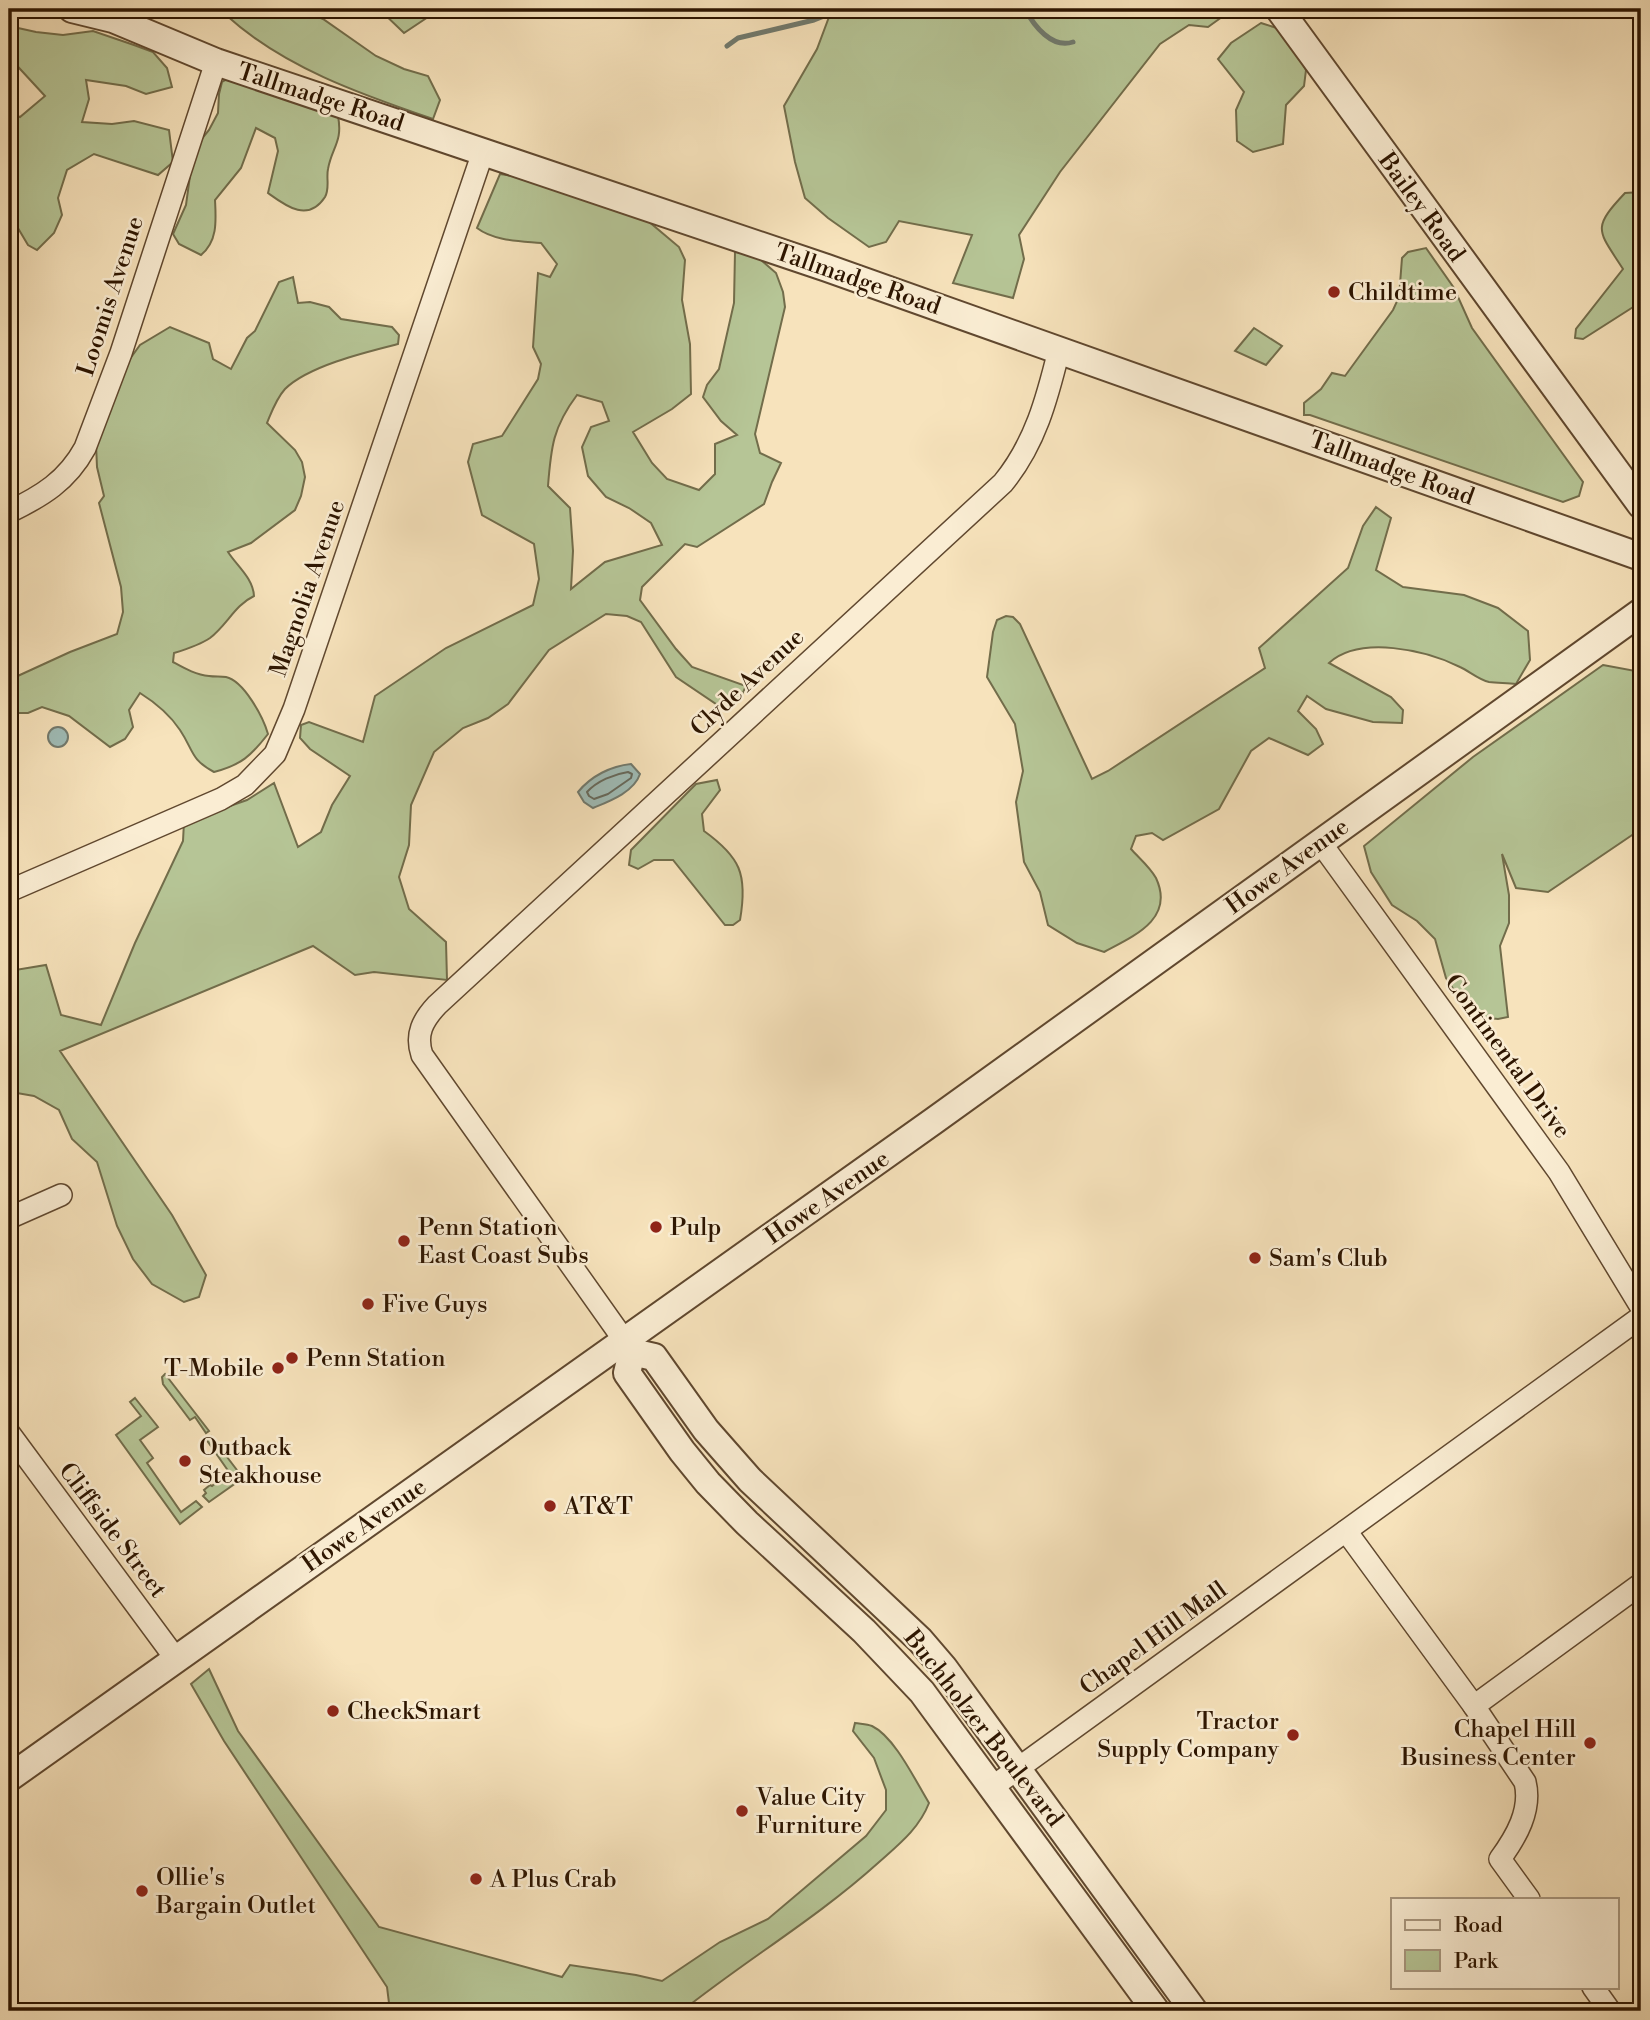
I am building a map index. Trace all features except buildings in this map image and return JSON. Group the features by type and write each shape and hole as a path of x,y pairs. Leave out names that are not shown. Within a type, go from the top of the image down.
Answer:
{"street":[{"name":"Tallmadge Road","path":"72,9 116,14 216,62 827,268 1641,557"},
{"name":"Bailey Road","path":"1279,9 1641,505"},
{"name":"Loomis Avenue","path":"9,512 35,500 59,484 78,462 85,448 121,353 216,62"},
{"name":"Magnolia Avenue","path":"9,891 221,799 256,776 275,754 293,713 484,152"},
{"name":"Clyde Avenue","path":"423,1023 438,1005 1003,483 1016,467 1035,431 1059,350"},
{"name":"Howe Avenue","path":"9,1778 628,1346 1641,611"},
{"name":"Continental Drive","path":"1320,842 1559,1171 1641,1307"},
{"name":"Buchholzer Boulevard","path":"423,1023 419,1037 422,1055 628,1346 654,1357 706,1430 750,1480 920,1640 944,1668 1194,2011"},
{"path":"9,1218 61,1195"},
{"name":"Chapel Hill Mall","path":"992,1788 1641,1317"},
{"name":"Buchholzer Boulevard","path":"628,1346 627,1373 708,1483 756,1532 894,1661 947,1724 1156,2011"},
{"name":"Cliffside Street","path":"9,1433 176,1659"},
{"path":"1346,1531 1474,1706 1525,1782 1527,1792 1521,1824 1500,1859 1528,1898"},
{"path":"1474,1706 1641,1584"},
{"path":"1594,1988 1610,2011"}],"green space":[{"path":"225,9 299,9 323,19 376,56 428,76 440,100 433,119 350,89 297,64 248,33 226,15"},
{"path":"379,9 440,9 404,33"},
{"path":"832,9 1068,9 1074,14 1080,9 1233,9 1208,27 1189,25 1160,44 1060,172 1019,235 1024,259 1013,298 953,283 972,235 899,221 886,242 869,247 805,198 784,106 817,49"},
{"path":"1261,23 1280,29 1306,70 1304,86 1286,105 1283,144 1253,152 1237,141 1236,110 1244,92 1218,59 1231,43"},
{"path":"9,26 63,35 93,31 153,52 167,68 172,87 146,94 126,86 86,80 89,99 82,122 112,124 134,121 169,130 173,162 158,175 94,154 67,170 58,198 62,215 54,233 37,250 28,245 9,213 9,113 20,117 45,96 9,57"},
{"path":"231,77 338,116 338,138 328,169 325,197 318,205 304,211 289,207 268,193 278,151 275,138 256,128 241,168 215,200 213,237 201,255 179,244 173,234 186,205 192,161 200,141 218,113 222,82"},
{"path":"500,174 521,177 648,221 679,247 685,260 682,300 690,344 691,394 672,409 633,432 652,463 667,479 699,490 715,474 715,444 737,435 721,421 703,397 707,385 719,369 734,303 735,252 754,254 776,273 785,307 755,434 760,453 781,463 764,504 697,547 685,544 642,587 640,600 692,667 746,686 740,699 722,708 676,677 641,622 627,616 606,614 549,650 508,704 488,718 463,728 434,752 411,805 409,845 399,877 409,909 446,942 447,980 374,972 355,975 313,946 60,1051 172,1215 206,1275 199,1297 184,1302 152,1284 133,1259 117,1226 97,1162 72,1139 59,1110 34,1096 17,1093 9,1095 9,971 46,965 61,1015 101,1025 135,943 183,841 184,822 247,800 274,783 298,847 321,832 332,805 350,776 310,749 300,738 301,725 309,722 363,742 375,696 446,648 533,605 539,579 534,544 482,515 468,462 473,444 502,436 538,379 541,364 533,347 538,273 550,277 557,264 541,243 499,238 477,228","holes":["577,395 602,402 609,421 591,427 582,447 588,476 606,497 651,523 662,545 605,562 571,589 573,551 570,508 548,486 552,449 563,417"]},
{"path":"1641,192 1641,302 1583,339 1575,338 1576,329 1623,269 1604,237 1603,223 1625,193"},
{"path":"1426,248 1454,288 1472,328 1583,482 1579,496 1563,502 1304,415 1304,403 1321,389 1332,373 1345,376 1393,310 1399,297 1402,258 1408,252"},
{"path":"293,277 298,303 310,302 329,307 341,319 392,327 399,335 398,344 322,367 295,381 282,393 267,423 295,450 302,462 305,477 301,496 295,510 251,543 228,552 248,578 254,596 210,638 174,653 173,662 186,669 204,675 226,677 239,685 262,718 268,734 245,759 214,772 196,759 180,730 167,714 140,693 129,710 133,727 125,739 110,747 69,716 42,707 28,713 9,713 9,680 117,634 123,612 121,587 99,503 104,496 97,467 96,444 127,363 140,345 170,327 209,343 213,359 231,369 247,338 255,331 279,282"},
{"path":"1254,328 1282,346 1266,365 1235,351"},
{"path":"1376,507 1391,518 1376,570 1403,587 1464,595 1498,608 1528,631 1530,660 1516,684 1485,681 1446,661 1412,651 1375,647 1342,654 1329,663 1391,697 1403,710 1402,723 1373,722 1326,709 1307,696 1298,711 1316,729 1323,744 1308,755 1269,738 1251,751 1219,809 1163,840 1152,833 1136,836 1131,849 1154,874 1160,892 1160,905 1156,915 1139,932 1104,952 1077,943 1048,925 1040,892 1024,862 1016,802 1023,771 1015,724 987,677 997,620 1006,616 1013,617 1020,624 1092,779 1265,668 1259,648 1348,568 1363,526"},
{"path":"1603,665 1641,672 1641,829 1548,892 1516,888 1502,854 1509,895 1509,923 1500,946 1508,1017 1498,1019 1471,1016 1446,978 1435,939 1417,921 1392,905 1371,872 1364,846 1473,757"},
{"path":"717,780 720,790 702,814 704,831 726,849 742,878 740,920 733,925 725,925 673,860 654,860 638,869 629,865 631,850 696,784"},
{"path":"165,1374 209,1431 206,1433 195,1417 190,1420 163,1384 162,1377"},
{"path":"135,1398 158,1427 140,1440 153,1458 147,1463 181,1512 196,1501 202,1507 180,1524 116,1435 141,1416 130,1402"},
{"path":"211,1436 243,1478 209,1502 203,1496 206,1493 204,1490 229,1472 206,1439"},
{"path":"209,1669 238,1731 379,1927 562,1977 570,1965 662,1981 720,1942 768,1919 866,1836 886,1810 886,1790 874,1758 853,1731 855,1723 872,1726 889,1740 929,1803 920,1821 907,1836 855,1883 682,2011 390,2011 387,1987 224,1741 191,1684"}],"water":[{"path":"58,727 65,730 68,737 65,744 58,747 51,744 48,737 51,730"},
{"path":"631,764 640,774 627,791 593,808 584,802 578,792 589,781 609,770"}],"waterway":[{"path":"727,46 738,38 814,20 842,9"},
{"path":"1025,9 1039,29 1051,39 1073,42"}],"place":[{"name":"Childtime","path":"1334,292"},
{"name":"Pulp","path":"656,1227"},
{"name":"Penn Station East Coast Subs","path":"404,1241"},
{"name":"Sam's Club","path":"1255,1258"},
{"name":"Five Guys","path":"368,1304"},
{"name":"Penn Station","path":"292,1358"},
{"name":"T-Mobile","path":"278,1368"},
{"name":"Outback Steakhouse","path":"185,1461"},
{"name":"AT&T","path":"550,1506"},
{"name":"CheckSmart","path":"333,1711"},
{"name":"Tractor Supply Company","path":"1293,1735"},
{"name":"Chapel Hill Business Center","path":"1590,1743"},
{"name":"Value City Furniture","path":"742,1811"},
{"name":"A Plus Crab","path":"476,1879"},
{"name":"Ollie's Bargain Outlet","path":"142,1891"}]}
